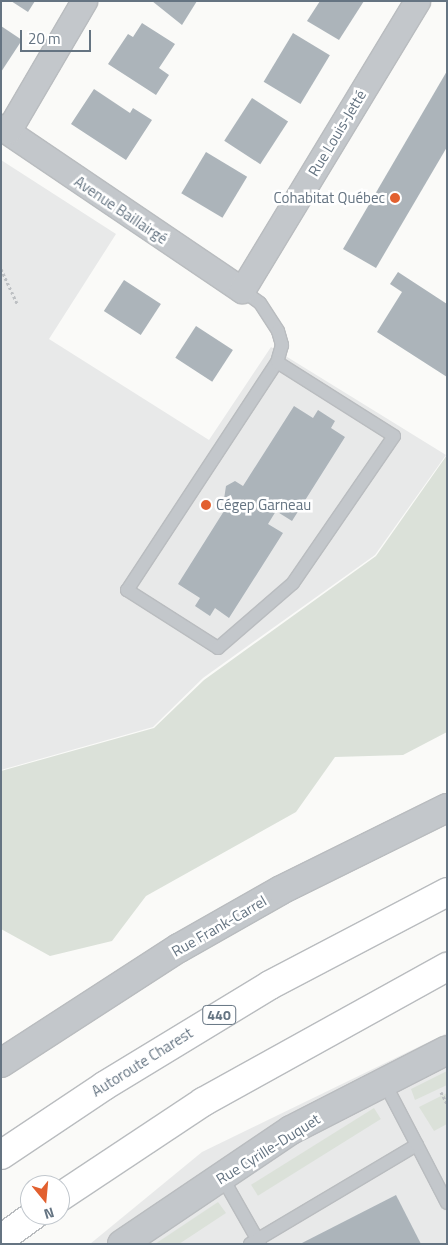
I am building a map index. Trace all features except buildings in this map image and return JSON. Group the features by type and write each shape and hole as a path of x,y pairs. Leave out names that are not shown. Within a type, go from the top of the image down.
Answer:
{"highway":[{"name":"Autoroute Charest","path":"1,1155 112,1081 262,990 447,892"},
{"path":"70,1190 203,1102 447,967"},
{"path":"1,1238 20,1225"}],"street":[{"path":"5,129 84,1"},
{"name":"Rue Louis-Jetté","path":"242,290 417,1"},
{"name":"Avenue Baillairgé","path":"5,129 242,290"},
{"name":"Rue Frank-Carrel","path":"1,1063 179,948 281,890 447,808"},
{"name":"Rue Cyrille-Duquet","path":"122,1244 291,1130 447,1050"}],"lane":[{"path":"242,290 260,303 278,330 282,345 277,362 127,590 218,648 293,583 394,436 277,362"},
{"path":"384,1082 447,1203"},
{"path":"222,1177 256,1242 417,1145"}],"path":[{"path":"1,269 17,303"},
{"path":"441,1092 447,1104"}],"shaded area":[{"name":"Cégep Garneau","path":"1,160 116,234 49,339 209,440 271,347 446,455 375,555 203,678 153,727 1,770"},
{"path":"447,455 447,732 403,755 335,757 296,812 146,896 112,941 50,956 1,929 1,771 154,728 204,680 376,556"},
{"path":"447,1033 447,1244 90,1244 202,1152"},
{"path":"447,1071 447,1085 415,1100 411,1089"},
{"path":"447,1093 447,1124 434,1131 419,1107"},
{"path":"374,1108 381,1119 258,1196 251,1185"},
{"path":"218,1202 226,1213 179,1244 155,1244"}],"place":[{"name":"Cohabitat Québec","path":"395,198"},
{"name":"Cégep Garneau","path":"206,505"}]}
